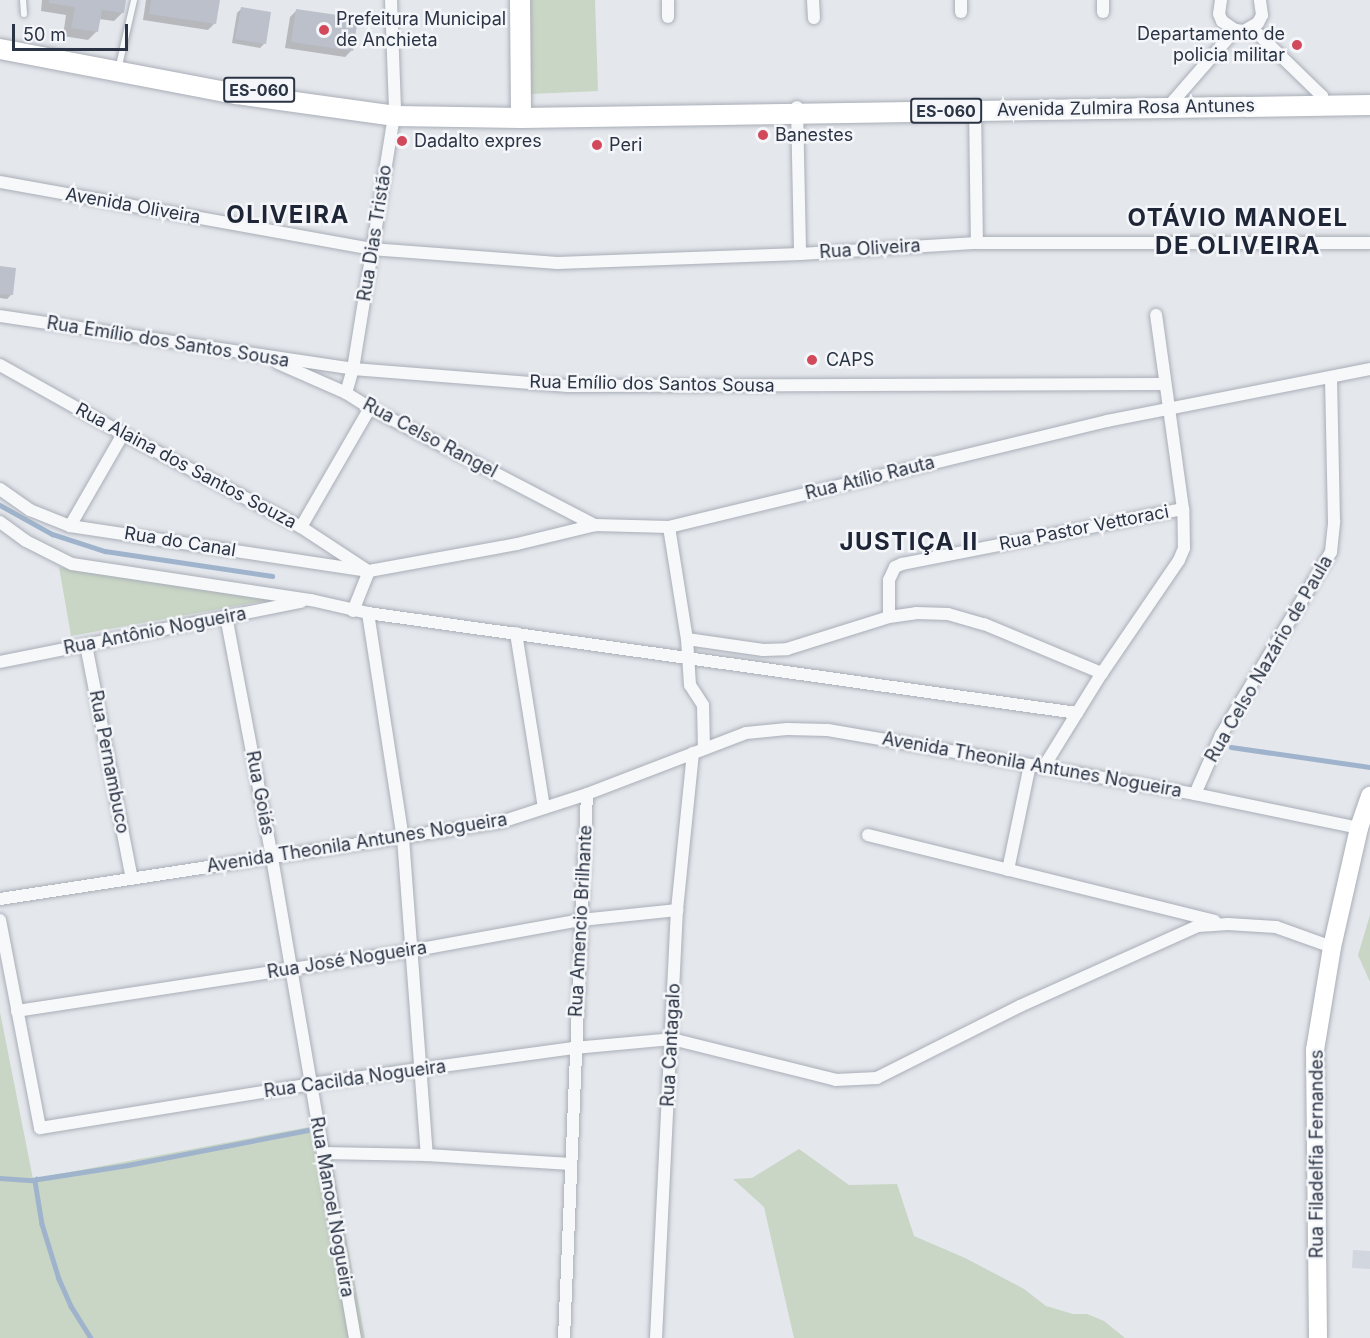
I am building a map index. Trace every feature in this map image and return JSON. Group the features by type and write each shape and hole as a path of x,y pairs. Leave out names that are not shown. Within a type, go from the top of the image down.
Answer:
{"main road":[{"path":"520,0 521,115"},
{"name":"ES-060","path":"0,42 119,68"},
{"name":"ES-060","path":"0,49 395,112 521,115"},
{"name":"Avenida Zulmira Rosa Antunes","path":"1322,101 1370,96"},
{"name":"Avenida Zulmira Rosa Antunes","path":"521,115 1172,102 1322,101 1370,105"},
{"name":"Rua Filadelfia Fernandes","path":"1318,1338 1315,1050 1332,946 1359,828 1370,796"}],"street":[{"name":"Rua Dias Tristão","path":"346,393 353,369 395,112 391,0"},
{"path":"668,0 668,18"},
{"path":"813,0 814,18"},
{"path":"1221,0 1219,14 1222,21 1235,30 1252,28 1262,15 1260,0"},
{"path":"1252,28 1322,101"},
{"path":"1172,102 1235,30"},
{"path":"975,106 977,243"},
{"path":"797,110 800,254"},
{"name":"Avenida Oliveira","path":"0,182 371,249"},
{"name":"Rua Oliveira","path":"371,249 558,263 800,254 977,243 1370,243"},
{"path":"1043,768 1102,673 1179,560 1185,536 1156,315"},
{"name":"Rua Emílio dos Santos Sousa","path":"0,316 353,369 568,386 1164,384"},
{"name":"Rua Celso Rangel","path":"263,357 346,393 370,408 595,525"},
{"name":"Rua Alaina dos Santos Souza","path":"0,365 123,434 301,527 369,571"},
{"name":"Rua Atílio Rauta","path":"369,571 517,543 595,525 669,527 1107,421 1370,369"},
{"name":"Rua Celso Nazário de Paula","path":"1195,794 1221,735 1331,552 1334,522 1331,378"},
{"path":"301,527 370,408"},
{"path":"70,526 123,434"},
{"name":"Rua do Canal","path":"0,489 30,510 70,526 369,571"},
{"name":"Rua Pastor Vettoraci","path":"889,617 889,580 895,567 902,564 1183,509"},
{"name":"Rua do Canal","path":"0,522 26,541 72,564 310,600"},
{"path":"669,527 687,639 690,685 703,705 698,750"},
{"path":"353,611 369,571"},
{"path":"310,600 353,611 689,656 1077,713"},
{"name":"Rua Antônio Nogueira","path":"0,662 310,600"},
{"path":"369,613 403,838 427,1155"},
{"path":"687,639 763,650 787,649 889,617 916,613 948,614 984,624 1102,673"},
{"name":"Rua Goiás","path":"226,616 291,970"},
{"path":"516,633 544,808"},
{"name":"Rua Pernambuco","path":"86,645 132,879"},
{"name":"Avenida Theonila Antunes Nogueira","path":"0,898 501,822 587,794 746,733 787,729 828,730 1195,794 1359,828"},
{"name":"Rua Cantagalo","path":"656,1338 677,910 698,750"},
{"path":"1008,870 1030,765"},
{"name":"Rua Amencio Brilhante","path":"564,1338 574,1048 587,794"},
{"path":"868,835 1228,924 1276,927 1332,946"},
{"name":"Rua José Nogueira","path":"17,1011 410,951 581,920 677,910"},
{"path":"0,920 17,1011"},
{"name":"Rua Cacilda Nogueira","path":"17,1011 40,1128 311,1083 574,1048 672,1039 836,1080 877,1078 1020,1006 1171,936 1198,926 1228,924"},
{"name":"Rua Manoel Nogueira","path":"291,970 355,1338"},
{"path":"323,1153 427,1155 571,1164"}],"lane":[{"path":"23,0 24,14"},
{"path":"119,68 134,0"}],"shaded area":[{"path":"1353,1250 1370,1251 1370,1269 1352,1268"}],"green space":[{"path":"527,0 595,0 598,91 531,94"},
{"path":"59,567 268,600 71,636"},
{"path":"1370,915 1370,982 1358,955"},
{"path":"0,1012 33,1179 325,1124 365,1338 0,1338"},
{"path":"799,1149 849,1185 897,1184 914,1236 965,1258 1024,1289 1046,1306 1073,1314 1087,1314 1104,1321 1125,1338 794,1338 764,1207 733,1179 752,1178"}],"building":[{"path":"49,0 126,0 124,13 102,10 98,32 71,28 75,7 49,3"},
{"path":"151,0 220,0 216,24 149,14"},
{"path":"241,7 271,12 266,44 235,39"},
{"name":"Prefeitura Municipal de Anchieta","path":"296,9 358,18 353,51 291,42"},
{"path":"0,266 16,268 13,295 0,294"}],"waterway":[{"path":"0,505 52,534 105,551 272,576"},
{"path":"1231,747 1370,767"},
{"path":"0,1178 32,1180 128,1165 308,1130"},
{"path":"37,1179 35,1181 42,1224 59,1279 71,1306 91,1338"}],"place":[{"name":"Prefeitura Municipal de Anchieta","path":"324,30"},
{"name":"Departamento de policia militar","path":"1297,45"},
{"name":"Banestes","path":"763,135"},
{"name":"Dadalto expres","path":"402,141"},
{"name":"Peri","path":"597,145"},
{"name":"CAPS","path":"812,360"}],"district":[{"name":"OLIVEIRA","path":"288,215"},
{"name":"OTÁVIO MANOEL DE OLIVEIRA","path":"1238,232"},
{"name":"JUSTIÇA II","path":"909,542"}]}
